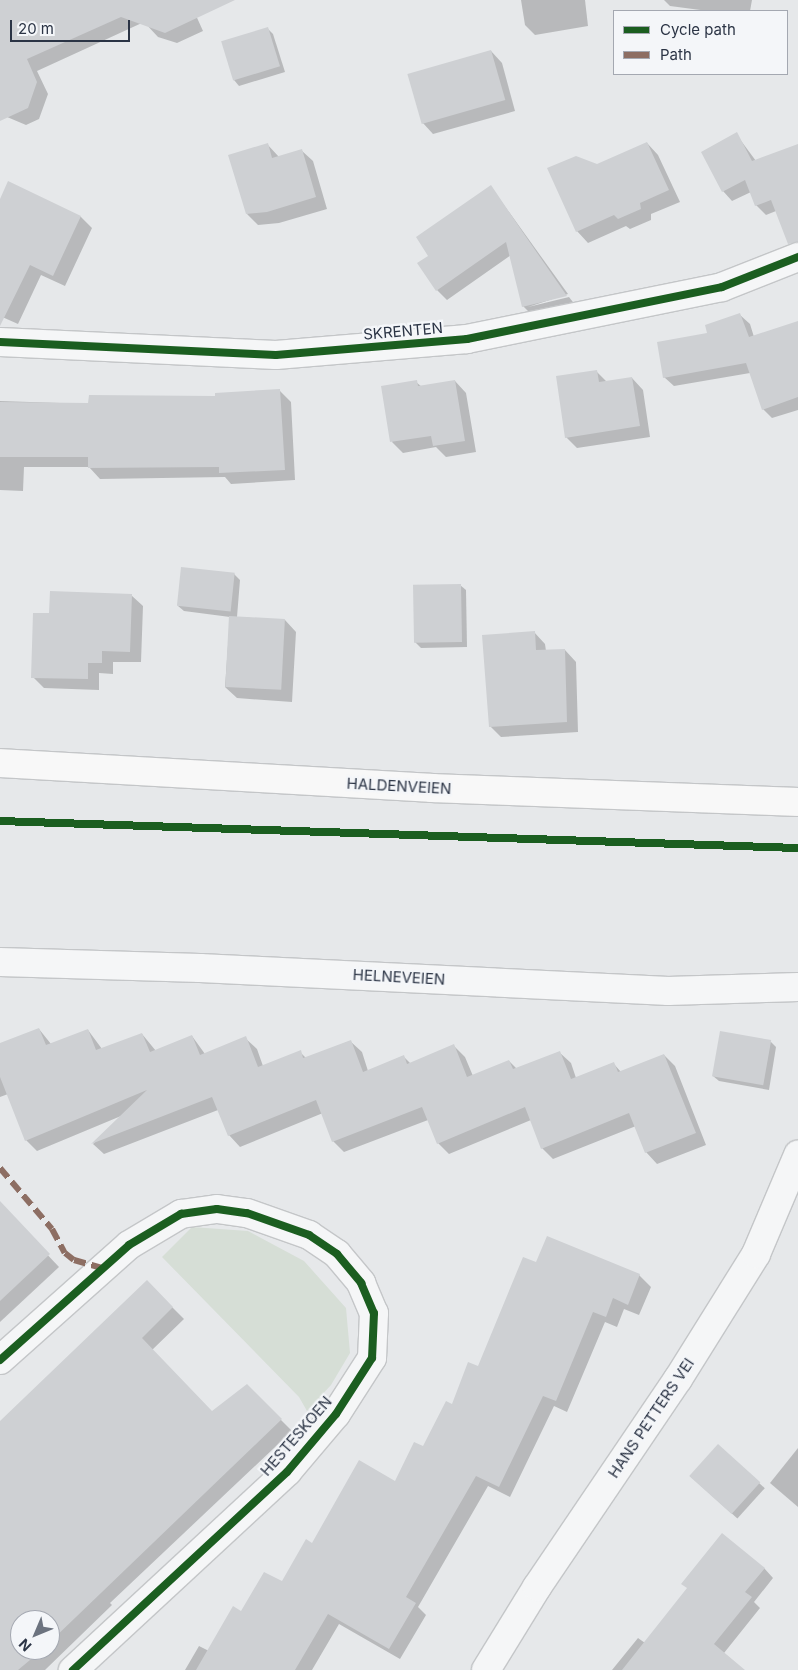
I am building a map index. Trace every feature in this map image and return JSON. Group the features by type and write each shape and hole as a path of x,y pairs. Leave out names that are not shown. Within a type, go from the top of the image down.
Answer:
{"main road":[{"name":"HALDENVEIEN","path":"0,763 432,788 798,802"}],"street":[{"name":"SKRENTEN","path":"0,342 276,355 467,339 722,287 798,257"},
{"name":"HELNEVEIEN","path":"0,962 200,968 668,991 798,987"},
{"name":"HANS PETTERS VEI","path":"486,1670 538,1587 678,1379 756,1254 798,1156"},
{"name":"HESTESKOEN","path":"0,1360 129,1245 181,1214 217,1209 247,1214 309,1235 337,1254 361,1283 374,1312 372,1358 336,1414 287,1472 73,1670"}],"shaded area":[{"path":"192,1227 248,1231 304,1261 346,1308 350,1353 331,1385 307,1411 299,1397 162,1257"}],"building":[{"path":"0,0 235,0 165,33 121,17 27,59 37,82 28,108 0,121"},
{"path":"268,27 280,66 233,81 221,41"},
{"path":"491,50 505,100 422,124 407,74"},
{"path":"737,132 752,161 798,144 798,242 788,244 771,200 755,206 745,180 722,192 701,152"},
{"path":"647,142 669,190 640,203 641,209 618,219 614,215 576,232 547,168 576,156 597,164"},
{"path":"268,143 272,158 302,149 316,197 267,212 246,214 228,155"},
{"path":"8,181 81,216 53,276 30,265 0,326 0,199"},
{"path":"491,185 567,296 522,307 506,242 436,291 417,263 428,256 416,237"},
{"path":"740,313 749,337 798,321 798,397 762,410 746,363 663,378 657,342 707,333 705,325"},
{"path":"597,370 599,382 632,377 640,426 565,438 556,376"},
{"path":"417,380 418,386 455,380 465,441 433,446 431,436 390,442 381,386"},
{"path":"280,389 285,470 219,473 219,467 88,468 88,457 0,457 0,402 88,403 89,395 215,396 215,393"},
{"path":"181,567 235,573 231,611 177,606"},
{"path":"461,584 462,642 414,643 413,585"},
{"path":"50,591 132,594 130,652 102,651 102,663 88,663 88,679 31,678 33,613 49,613"},
{"path":"229,616 285,619 281,690 225,687"},
{"path":"535,631 536,650 565,649 567,722 489,727 482,635"},
{"path":"39,1028 46,1045 88,1029 96,1050 142,1033 150,1052 192,1035 200,1055 246,1036 258,1067 301,1050 303,1058 351,1040 363,1072 404,1055 407,1064 454,1044 467,1077 509,1060 513,1069 560,1051 571,1079 614,1062 618,1072 664,1054 696,1133 645,1153 629,1113 541,1149 525,1107 437,1144 422,1107 332,1142 316,1100 228,1136 212,1097 91,1144 147,1090 25,1141 0,1077 0,1043"},
{"path":"720,1031 771,1040 763,1085 712,1076"},
{"path":"0,1201 50,1254 0,1301"},
{"path":"547,1236 640,1274 628,1305 613,1298 606,1317 593,1312 556,1401 543,1396 499,1487 476,1476 406,1597 416,1603 389,1649 328,1614 295,1670 196,1670 233,1606 241,1611 264,1572 282,1581 306,1539 312,1543 359,1460 395,1481 414,1442 423,1446 446,1401 452,1404 468,1362 478,1366 523,1257 536,1262"},
{"path":"147,1280 173,1307 142,1338 212,1411 247,1384 282,1419 60,1632 60,1610 10,1610 10,1660 30,1660 18,1670 0,1670 0,1421"},
{"path":"718,1444 760,1482 732,1514 689,1476"},
{"path":"722,1533 765,1568 745,1592 752,1597 714,1644 745,1670 622,1670 687,1588 681,1584"}],"marked path":[{"path":"0,1168 52,1229 65,1253 74,1260 102,1268"}],"cycle path":[{"path":"0,342 276,355 467,339 722,287 798,257"},
{"path":"0,821 798,848"},
{"path":"0,1360 129,1245 181,1214 217,1209 247,1213 309,1235 337,1254 361,1283 374,1313 372,1358 336,1414 287,1472 73,1670"}]}
